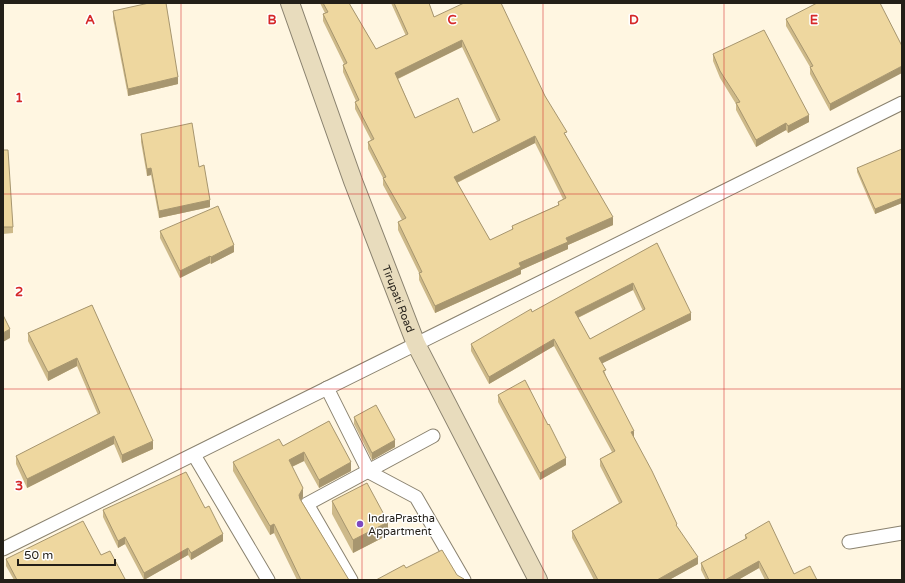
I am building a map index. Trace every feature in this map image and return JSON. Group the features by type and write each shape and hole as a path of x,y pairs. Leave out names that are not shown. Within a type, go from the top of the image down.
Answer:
{"street":[{"name":"Tirupati Road","path":"290,3 352,181 416,344 538,580"},
{"path":"3,549 902,103"},
{"path":"327,388 369,472 416,497 464,580"},
{"path":"351,580 307,504 369,472 433,436"},
{"path":"194,454 268,580"},
{"path":"849,542 902,533"}],"building":[{"path":"149,3 166,3 178,77 128,89 113,11"},
{"path":"323,3 349,3 376,49 408,34 394,3 429,3 434,17 464,3 501,3 545,96 567,132 564,133 613,217 566,238 568,242 519,263 521,267 435,306 419,273 422,272 398,222 406,218 383,178 386,177 368,142 374,139 355,102 359,100 343,65 347,63 323,14 328,12","holes":["462,40 500,120 473,133 458,98 415,118 395,73","535,136 566,198 558,202 559,205 512,226 513,229 490,240 454,177"]},
{"path":"817,3 880,3 902,46 902,66 830,104 810,67 813,66 786,19"},
{"path":"764,30 809,115 788,126 786,123 756,140 736,103 740,102 720,71 713,54"},
{"path":"192,123 199,167 204,165 210,200 159,211 151,168 147,169 141,134"},
{"path":"902,149 902,198 875,209 857,168"},
{"path":"3,150 8,150 13,227 3,227"},
{"path":"218,206 234,245 180,271 160,231"},
{"path":"657,243 691,313 599,358 606,370 603,371 634,431 631,432 652,471 677,524 676,525 698,557 657,580 598,580 572,531 622,502 600,459 615,451 554,339 489,377 471,344 531,309 532,312","holes":["633,283 645,309 590,339 575,312"]},
{"path":"92,305 153,441 122,455 114,436 27,479 16,456 100,413 77,358 48,372 28,333"},
{"path":"3,315 10,329 3,333"},
{"path":"525,380 566,458 540,473 498,395"},
{"path":"376,405 395,440 372,453 354,417"},
{"path":"329,421 351,462 319,480 304,452 289,460 303,488 299,495 300,499 349,580 301,580 274,524 270,526 233,462 279,439 283,446"},
{"path":"186,472 205,508 209,506 223,534 191,553 188,548 144,573 125,537 118,541 103,510"},
{"name":"IndraPrastha Appartment","path":"367,483 388,522 353,540 332,501"},
{"path":"83,521 101,555 110,551 125,579 17,580 6,559"},
{"path":"769,521 794,574 810,566 817,580 769,580 759,561 725,580 709,580 701,563 747,538 745,535"},
{"path":"442,550 457,575 465,580 376,580 404,565 406,568"}],"place":[{"name":"IndraPrastha Appartment","path":"360,524"}]}
